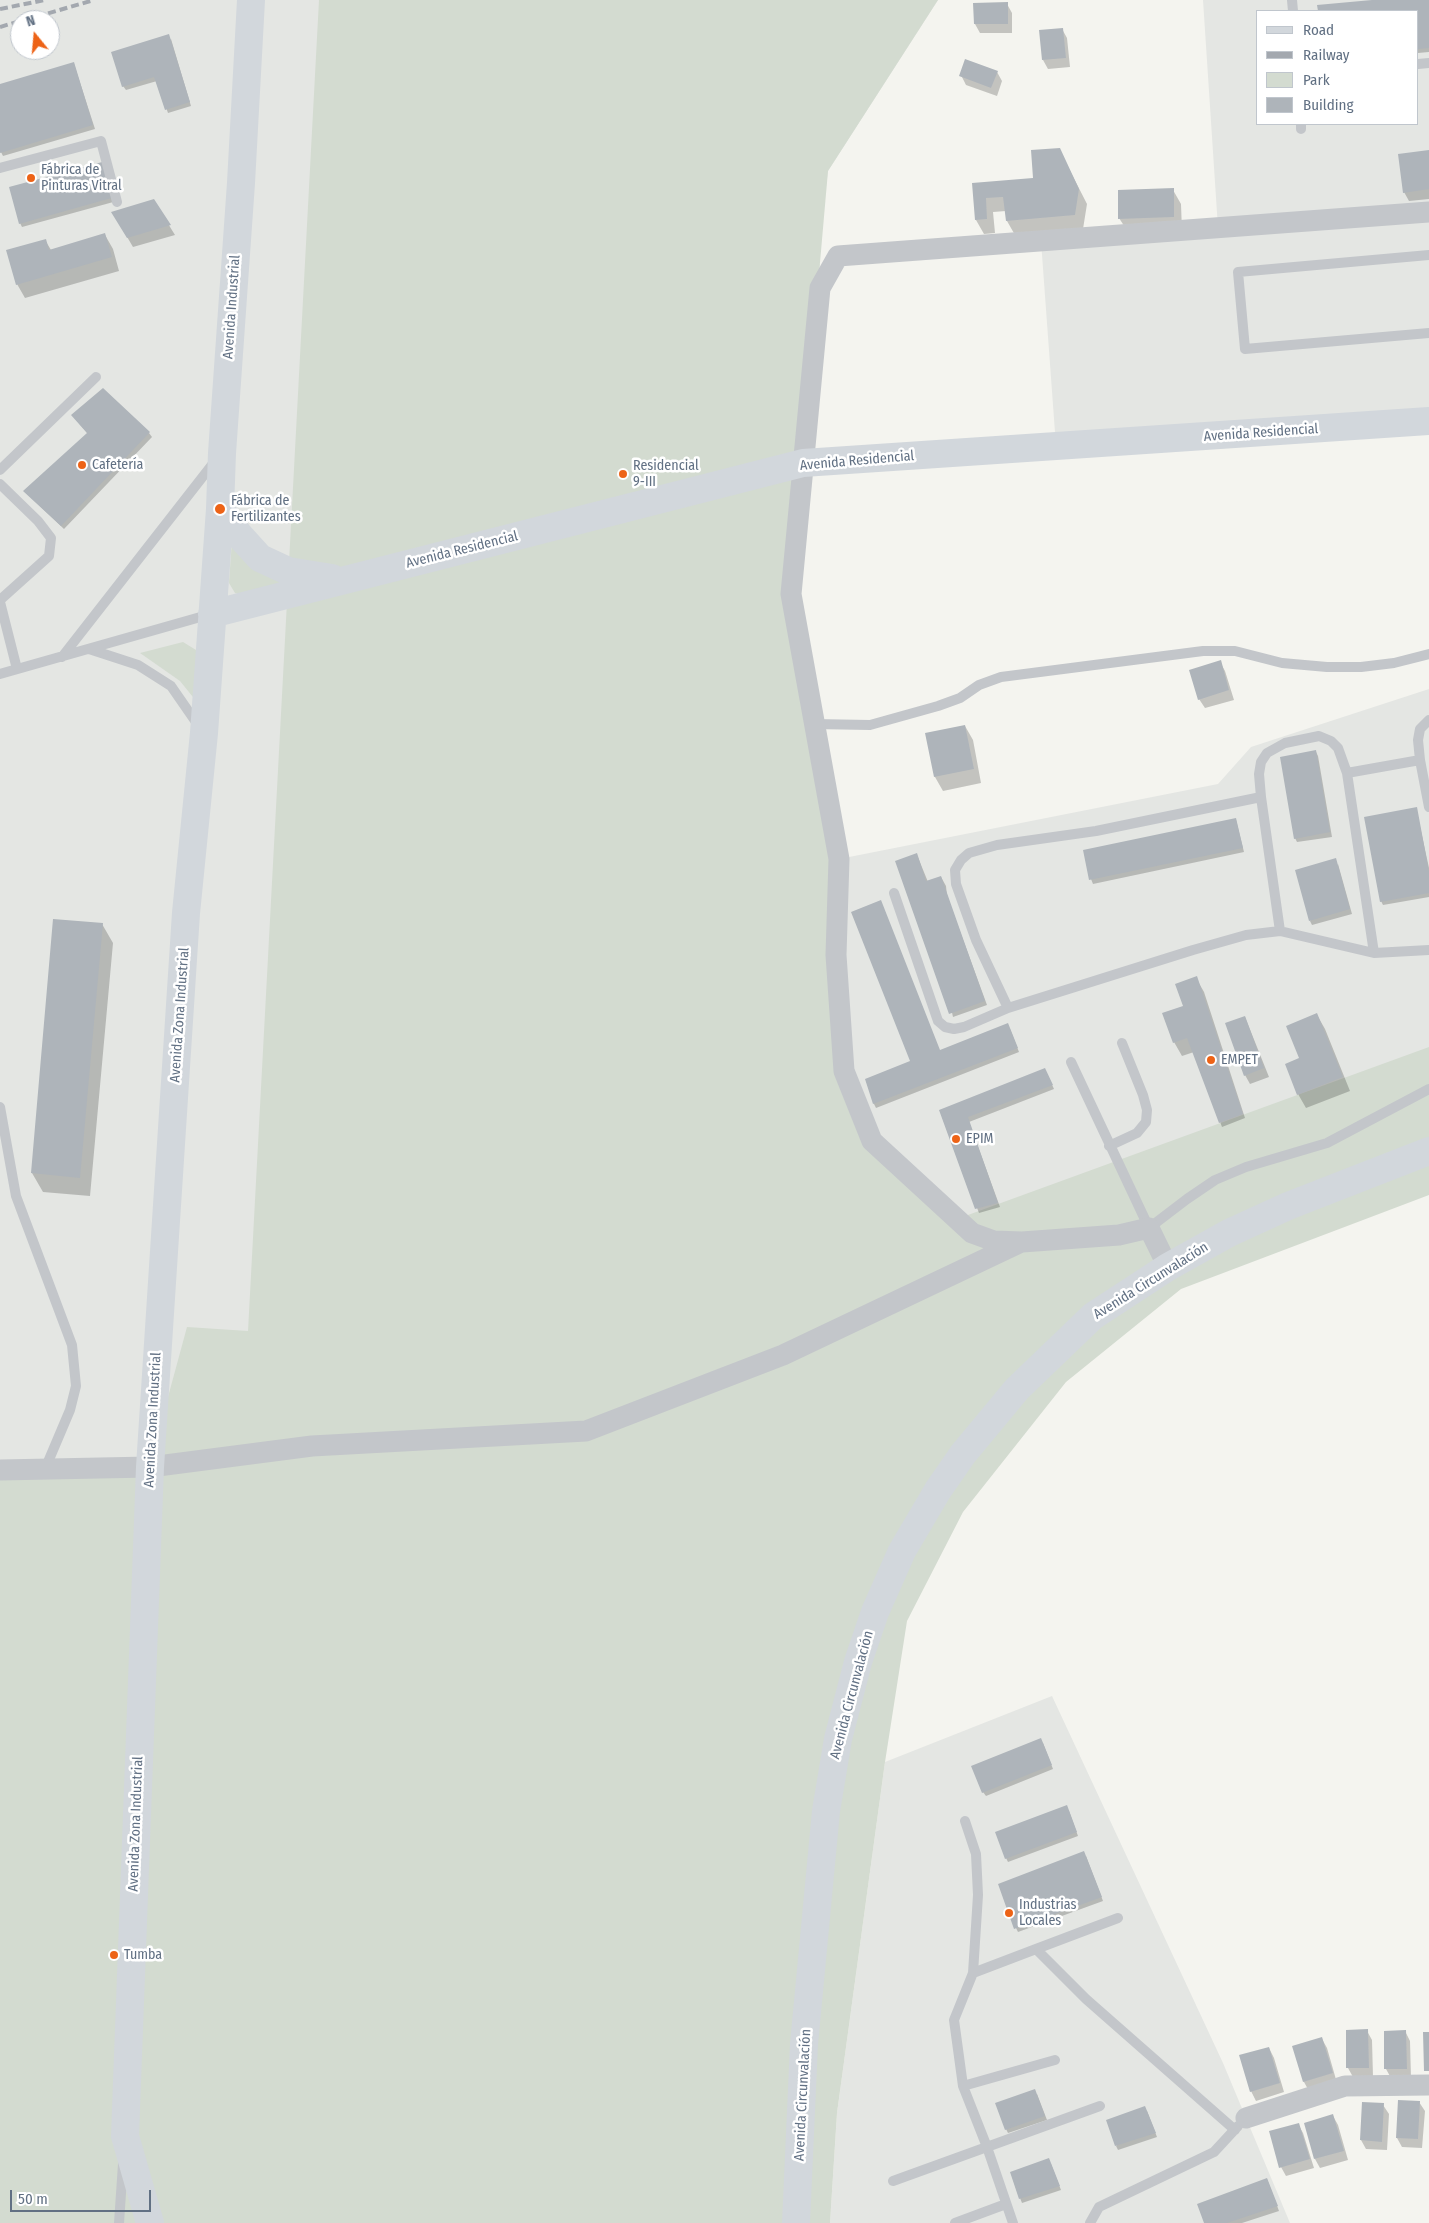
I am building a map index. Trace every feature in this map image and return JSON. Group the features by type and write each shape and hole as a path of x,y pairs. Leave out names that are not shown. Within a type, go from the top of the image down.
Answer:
{"main road":[{"name":"Avenida Industrial","path":"212,614 241,183 251,0"},
{"name":"Avenida Residencial","path":"212,614 804,463 1429,421"},
{"path":"220,509 240,536 260,558 288,571 343,580"},
{"name":"Avenida Zona Industrial","path":"150,2223 125,2136 150,1467 186,913 204,733 212,614"},
{"name":"Avenida Circunvalación","path":"796,2223 804,2044 826,1810 841,1729 858,1662 875,1612 902,1551 938,1490 990,1419 1046,1360 1094,1316 1168,1267 1229,1233 1288,1206 1429,1151"}],"street":[{"path":"1168,1267 1149,1228 1119,1235 1022,1242 994,1241 972,1233 872,1141 844,1071 836,955 839,859 791,594 820,288 838,256 1429,212"},
{"path":"951,1276 969,1254 972,1233"},
{"path":"0,1470 150,1467 312,1446 586,1431 783,1355 1022,1242"},
{"path":"1240,2124 1345,2086 1429,2085"}],"lane":[{"path":"0,168 101,141 117,202"},
{"path":"1429,255 1238,272 1245,349 1429,333"},
{"path":"0,470 96,377"},
{"path":"62,657 222,453"},
{"path":"0,484 38,521 51,538 49,556 0,601 17,669"},
{"path":"0,674 212,614"},
{"path":"88,649 138,665 171,686 204,733"},
{"path":"814,724 870,725 960,698 979,685 1001,677 1203,651 1235,651 1282,663 1327,667 1361,667 1394,663 1429,654"},
{"path":"1429,720 1420,729 1418,740 1429,807"},
{"path":"1280,931 1261,797 1261,762 1268,753 1285,743 1319,736 1332,740 1338,748 1347,774 1374,953"},
{"path":"1347,774 1420,760"},
{"path":"1008,1008 976,940 956,884 956,870 961,860 970,852 997,845 1096,831 1261,797"},
{"path":"894,893 938,1021 945,1027 954,1029 964,1028 1008,1008 1246,935 1280,931 1374,953 1429,950"},
{"path":"1110,1146 1137,1133 1146,1122 1147,1110 1143,1095 1122,1043"},
{"path":"1071,1062 1149,1228 1187,1198 1215,1180 1246,1167 1327,1143 1429,1089"},
{"path":"0,1107 16,1196 72,1345 76,1386 70,1410 45,1468"},
{"path":"965,1821 976,1854 978,1895 973,1973 954,2020 963,2086 987,2147 1013,2223"},
{"path":"973,1973 1118,1918"},
{"path":"1036,1949 1086,1999 1240,2124 1214,2152 1099,2207 1090,2223"},
{"path":"963,2086 1055,2060"},
{"path":"893,2181 1100,2106"},
{"path":"119,2223 125,2136"},
{"path":"955,2223 1006,2204"}],"shaded area":[{"path":"0,0 938,0 828,171 819,246 820,288 791,594 839,859 1218,784 1251,747 1429,689 1429,1089 586,1431 0,1471"},
{"path":"1203,0 1429,0 1429,421 1056,446 1041,241 1218,228"},
{"name":"Industrias Locales","path":"1052,1696 1223,2063 1290,2223 830,2223 837,2113 885,1762"}],"green space":[{"path":"319,0 938,0 828,171 791,594 839,859 841,1016 872,1141 957,1219 1429,1047 1429,1195 1181,1289 1066,1382 963,1512 907,1621 885,1762 837,2113 830,2223 0,2223 0,1471 149,1467 187,1327 248,1331 288,583 249,597 235,593 229,583 232,540 288,581"},
{"path":"183,642 196,650 199,658 197,702 180,681 140,653"}],"building":[{"path":"1372,0 1429,0 1429,48 1419,49 1419,10 1318,10 1317,5"},
{"path":"1008,2 1008,24 974,24 973,3"},
{"path":"1063,28 1066,58 1042,60 1039,30"},
{"path":"169,34 190,102 165,110 154,77 122,87 111,52"},
{"path":"965,59 998,71 991,88 959,76"},
{"path":"74,62 93,125 0,153 0,84"},
{"path":"1060,148 1079,189 1075,215 1006,221 1003,197 986,198 987,219 975,220 972,183 1033,178 1031,150"},
{"path":"1429,150 1429,189 1403,193 1398,154"},
{"path":"106,161 115,197 19,224 9,187"},
{"path":"1174,188 1174,217 1118,219 1118,190"},
{"path":"154,199 171,225 127,238 111,212"},
{"path":"105,233 112,257 16,285 6,250 46,239 49,250"},
{"path":"103,388 150,432 61,526 23,491 87,433 71,415"},
{"path":"1221,660 1229,690 1198,700 1189,670"},
{"path":"965,725 974,769 934,777 925,733"},
{"path":"1316,750 1330,832 1294,839 1280,757"},
{"path":"1417,807 1429,872 1429,893 1380,902 1364,817"},
{"path":"1236,818 1243,848 1089,880 1083,850"},
{"path":"917,853 926,881 941,876 985,1001 949,1014 895,861"},
{"path":"1336,858 1350,909 1309,921 1295,870"},
{"path":"881,900 940,1050 1008,1023 1018,1048 873,1104 865,1079 910,1061 851,912"},
{"path":"53,919 103,923 80,1178 31,1173"},
{"path":"1197,976 1243,1114 1219,1123 1187,1038 1173,1043 1162,1013 1183,1006 1175,984"},
{"path":"1317,1013 1343,1077 1297,1095 1285,1064 1299,1058 1286,1026"},
{"path":"1245,1016 1264,1068 1244,1076 1225,1023"},
{"path":"1045,1068 1053,1085 968,1117 998,1203 975,1209 939,1110"},
{"path":"1041,1738 1052,1765 982,1793 971,1766"},
{"path":"1067,1805 1077,1832 1005,1859 995,1832"},
{"path":"1084,1851 1102,1897 1014,1929 998,1884"},
{"path":"1368,2029 1369,2068 1346,2068 1346,2030"},
{"path":"1406,2030 1407,2069 1384,2069 1384,2031"},
{"path":"1423,2032 1429,2032 1429,2071 1424,2071"},
{"path":"1322,2037 1333,2073 1303,2082 1292,2046"},
{"path":"1269,2047 1280,2083 1250,2092 1239,2055"},
{"path":"1035,2089 1045,2116 1005,2130 995,2103"},
{"path":"1398,2100 1420,2101 1418,2139 1396,2138"},
{"path":"1362,2102 1384,2103 1382,2142 1360,2140"},
{"path":"1145,2106 1156,2133 1115,2146 1106,2120"},
{"path":"1333,2114 1344,2151 1314,2159 1304,2123"},
{"path":"1299,2123 1310,2159 1279,2168 1269,2131"},
{"path":"1049,2158 1060,2186 1019,2199 1010,2172"},
{"path":"1267,2178 1278,2206 1227,2223 1204,2223 1197,2204"}],"railway":[{"path":"0,9 45,0"},
{"path":"60,10 94,0"},
{"path":"0,27 10,24"}],"place":[{"name":"Fábrica de Pinturas Vitral","path":"31,178"},
{"name":"Cafetería","path":"82,465"},
{"name":"Residencial 9-III","path":"623,474"},
{"name":"Fábrica de Fertilizantes","path":"220,509"},
{"name":"EMPET","path":"1211,1060"},
{"name":"EPIM","path":"956,1139"},
{"name":"Industrias Locales","path":"1009,1913"},
{"name":"Tumba","path":"114,1955"}]}
